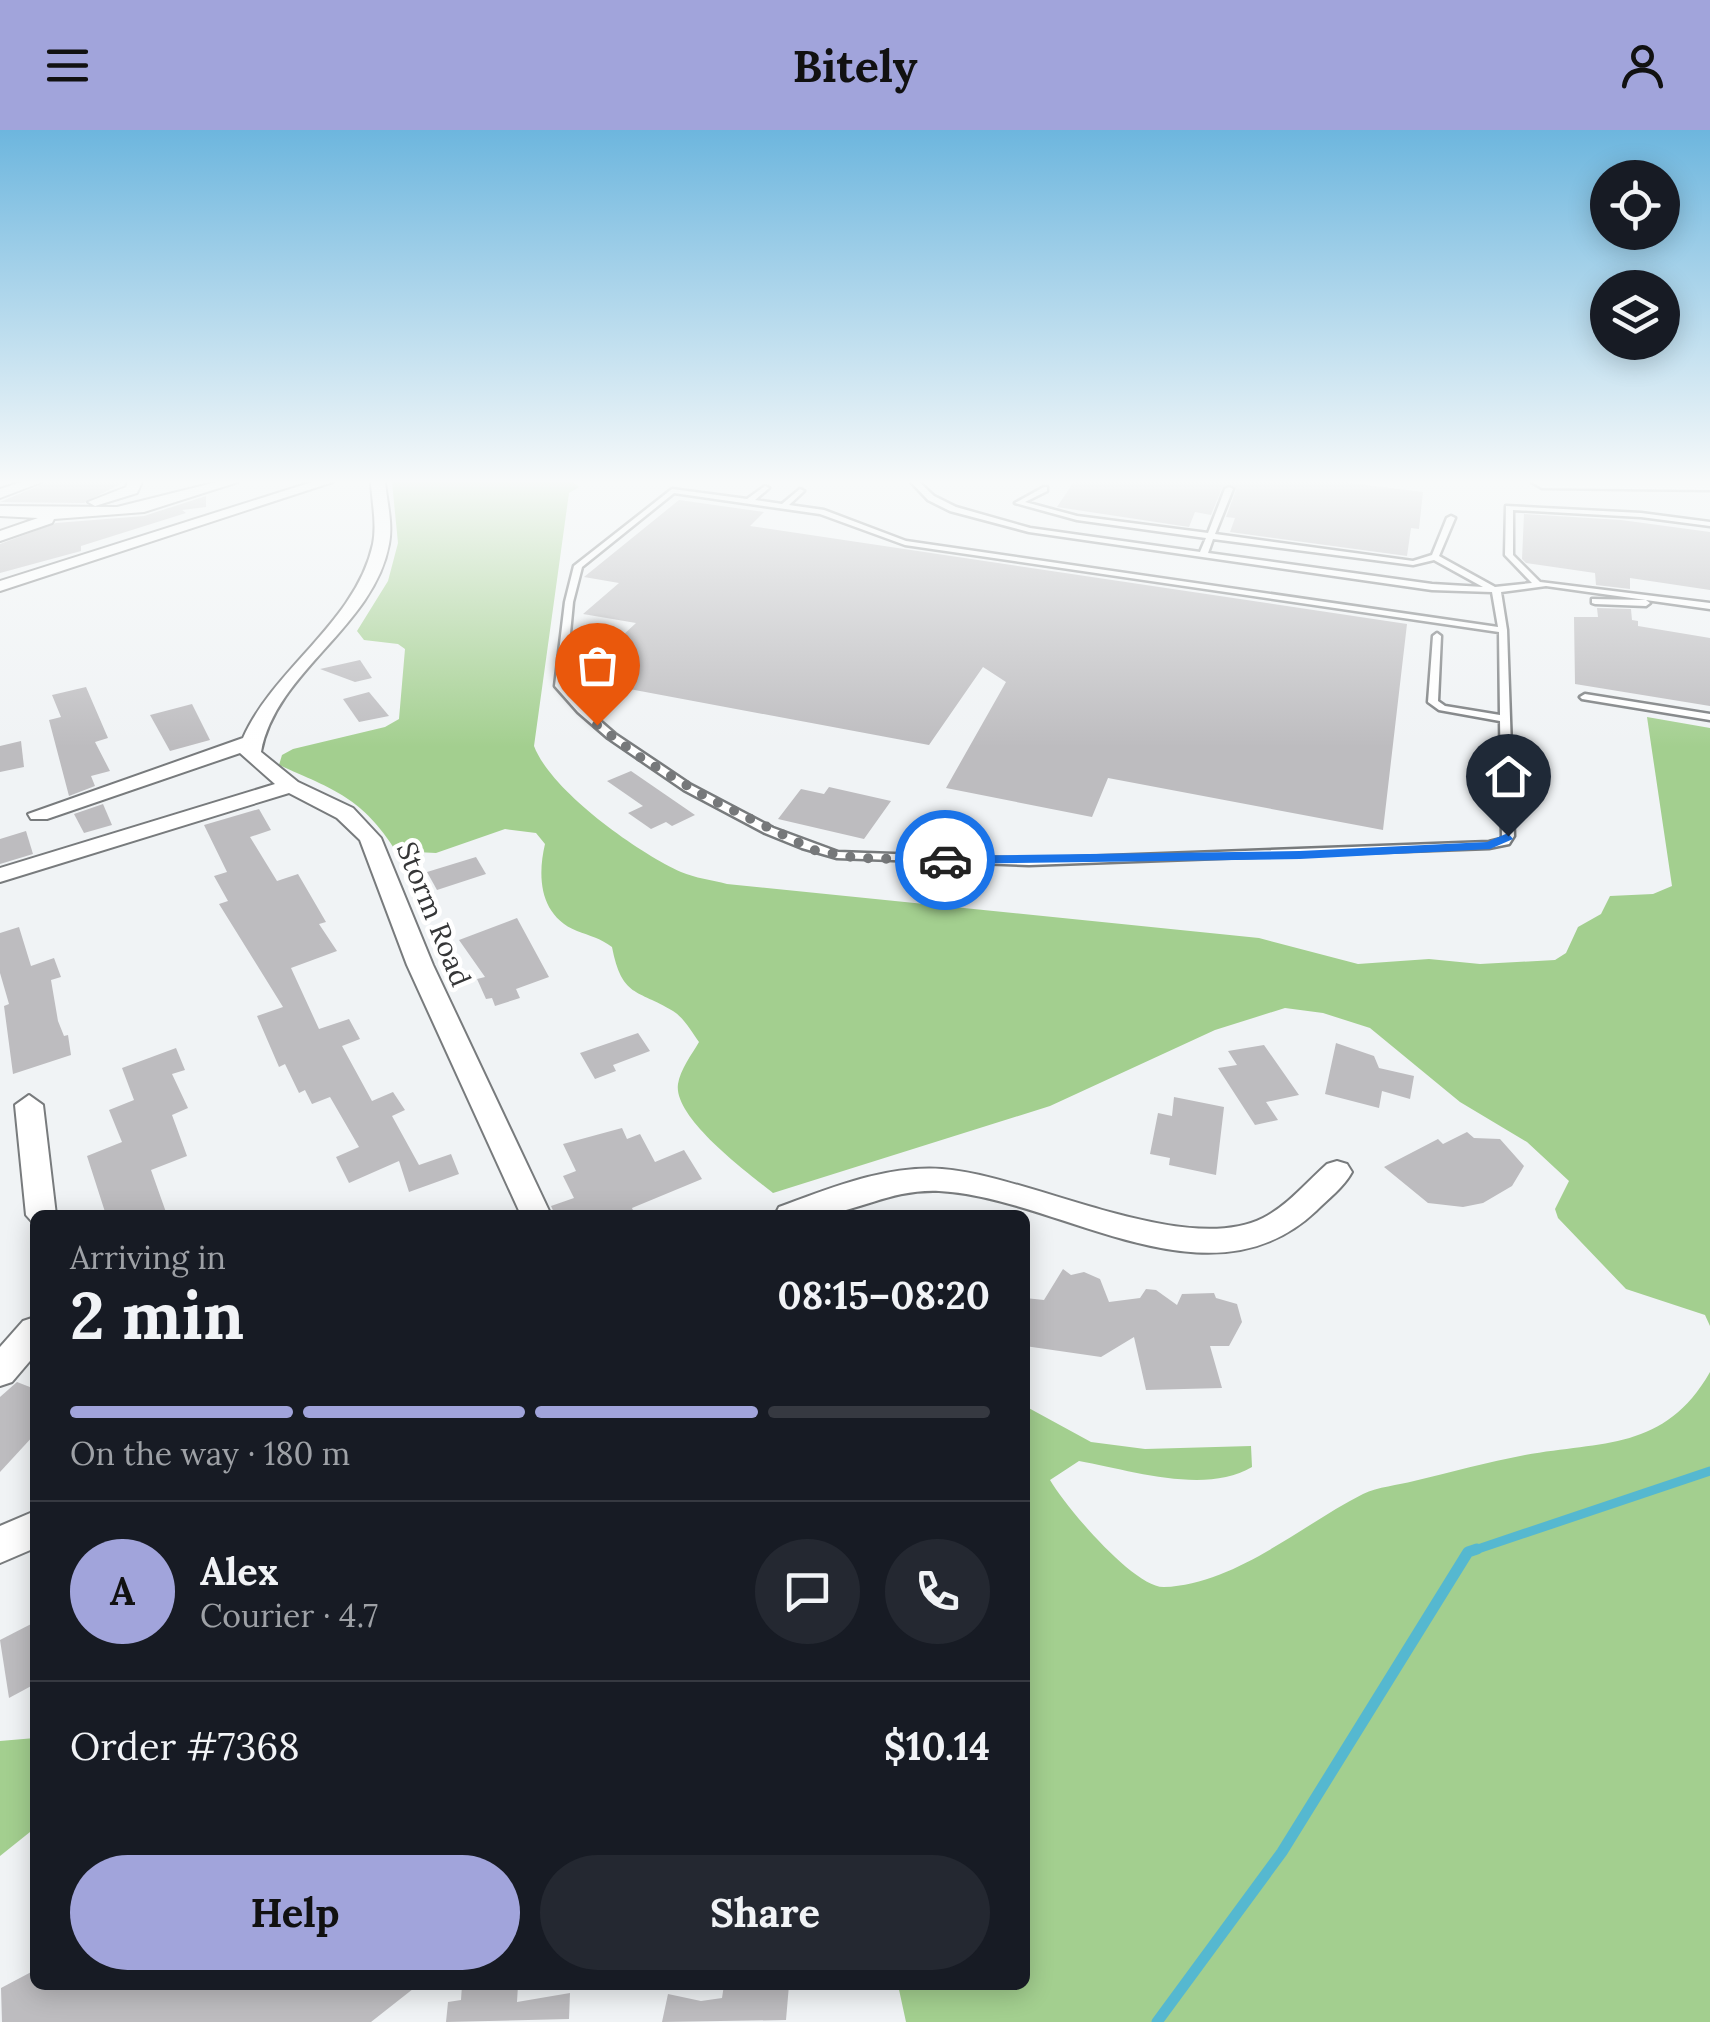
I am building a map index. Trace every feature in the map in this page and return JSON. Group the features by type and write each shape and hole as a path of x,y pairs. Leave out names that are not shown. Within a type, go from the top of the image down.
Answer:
{"street":[{"path":"0,586 49,570"},
{"path":"39,814 249,743 254,730 333,634 372,570"},
{"name":"Storm Road","path":"249,743 256,762 291,786 327,801 370,838 420,965 534,1210"},
{"path":"1,875 291,786"},
{"path":"29,1106 40,1210"},
{"path":"804,1210 847,1194 926,1180 959,1182 1149,1232 1219,1238 1268,1230 1336,1172"},
{"path":"0,1371 30,1337"},
{"path":"0,1545 30,1532"}],"lane":[{"path":"580,570 569,602 560,686 597,725 644,760 708,798 814,850 870,858 1029,862 1498,844 1508,836 1504,630 1496,590"},
{"path":"1088,570 1504,630"},
{"path":"1312,570 1432,587 1496,590 1536,584 1710,606"},
{"path":"1460,570 1496,590"},
{"path":"1523,570 1536,584"},
{"path":"1595,601 1642,606 1647,598"},
{"path":"1437,636 1433,702 1442,708 1506,719"},
{"path":"1585,696 1710,717"}],"green space":[{"path":"391,570 558,570 534,746 558,782 597,818 681,872 727,884 1259,938 1358,964 1429,959 1480,964 1555,960 1566,953 1578,927 1601,914 1610,896 1653,894 1672,886 1647,717 1710,728 1710,1326 1705,1315 1626,1289 1558,1218 1555,1209 1569,1181 1527,1142 1460,1102 1370,1028 1323,1013 1285,1008 1215,1030 1050,1106 773,1193 714,1144 687,1113 678,1084 699,1042 687,1025 673,1011 626,984 612,947 555,916 542,883 545,844 536,833 505,829 436,853 396,851 359,807 332,789 279,765 282,755 293,749 385,727 399,719 405,649 398,644 364,640 357,631"},
{"path":"1710,1372 1710,2022 906,2022 899,1990 1030,1990 1030,1409 1091,1442 1145,1449 1251,1446 1252,1467 1212,1479 1167,1478 1079,1461 1050,1480 1085,1526 1119,1560 1151,1584 1164,1587 1217,1576 1242,1565 1363,1494 1511,1458 1630,1438 1673,1416"},
{"path":"30,1738 30,1832 0,1856 0,1741"}],"building":[{"path":"592,570 1047,570 1407,624 1383,830 1108,778 1092,817 946,788 1006,682 983,667 929,745 576,679 636,623 583,614 619,583 584,577"},
{"path":"1576,570 1710,570 1710,590 1630,578 1630,589 1596,585 1595,573"},
{"path":"1597,608 1631,609 1632,620 1638,621 1638,626 1710,638 1710,706 1575,684 1574,617 1598,617"},
{"path":"360,660 372,678 355,682 320,669"},
{"path":"86,687 108,738 95,742 110,771 91,776 95,786 69,796 49,720 61,717 52,695"},
{"path":"369,692 389,716 359,722 343,699"},
{"path":"192,704 210,740 170,751 150,715"},
{"path":"21,741 24,767 0,772 0,746"},
{"path":"631,771 695,815 672,826 666,822 651,829 628,813 643,806 607,781"},
{"path":"829,787 891,801 864,839 778,819 801,789 824,794"},
{"path":"103,804 112,825 84,833 74,814"},
{"path":"259,809 271,830 250,837 277,881 298,874 326,922 319,924 337,951 291,968 319,1029 349,1019 360,1039 342,1046 372,1101 393,1092 405,1110 392,1116 419,1165 451,1154 459,1174 409,1192 399,1161 349,1183 336,1157 359,1147 330,1097 312,1104 305,1090 299,1093 285,1064 279,1067 257,1016 283,1007 219,904 228,901 214,876 227,872 204,825"},
{"path":"26,831 33,854 0,864 0,839"},
{"path":"476,857 486,874 437,890 427,872"},
{"path":"517,918 549,977 516,989 520,998 495,1006 492,998 486,999 477,979 485,977 459,940"},
{"path":"19,927 31,966 54,958 61,977 51,980 58,1021 64,1036 68,1035 71,1055 13,1074 4,1006 9,1004 0,973 0,933"},
{"path":"638,1033 650,1051 613,1065 616,1071 595,1079 580,1053"},
{"path":"1336,1043 1374,1056 1379,1068 1414,1076 1410,1099 1382,1091 1379,1108 1325,1094"},
{"path":"1264,1045 1299,1095 1266,1102 1278,1120 1255,1125 1218,1068 1237,1065 1228,1051"},
{"path":"176,1048 185,1070 172,1074 188,1108 172,1115 187,1156 151,1170 165,1210 104,1210 87,1156 122,1142 109,1110 134,1100 122,1068"},
{"path":"1174,1097 1224,1107 1216,1175 1169,1165 1170,1158 1150,1154 1158,1113 1172,1116"},
{"path":"622,1128 627,1139 640,1134 655,1162 684,1150 702,1179 633,1210 553,1210 551,1206 574,1198 563,1176 576,1171 563,1144"},
{"path":"1467,1132 1474,1138 1500,1139 1524,1166 1512,1186 1483,1203 1463,1207 1428,1203 1384,1167 1438,1139 1443,1144"},
{"path":"1063,1269 1071,1275 1084,1272 1100,1279 1109,1302 1140,1298 1146,1289 1156,1290 1177,1305 1182,1294 1214,1293 1216,1298 1237,1304 1242,1322 1229,1346 1210,1346 1222,1388 1146,1390 1134,1337 1101,1357 1030,1347 1030,1299 1044,1300"},
{"path":"17,1382 30,1387 30,1439 0,1472 0,1397"},
{"path":"30,1625 30,1687 9,1698 0,1640"},
{"path":"30,1973 30,1990 412,1990 371,2022 2,2022 1,1988"},
{"path":"462,1990 518,1990 517,2002 570,1993 569,2019 446,2022 448,2002 461,2000"},
{"path":"723,1990 789,1990 786,2020 662,2022 668,1994 701,2001 722,1998"}],"waterway":[{"path":"1469,1552 1710,1471"},
{"path":"1157,2022 1282,1852 1468,1552 1477,1549"}],"way so far":[{"path":"597,725 618,743 708,798 814,850 857,858 945,860"}],"route":[{"path":"945,860 1029,862 1300,855 1490,846 1504,842 1508,836"}]}
